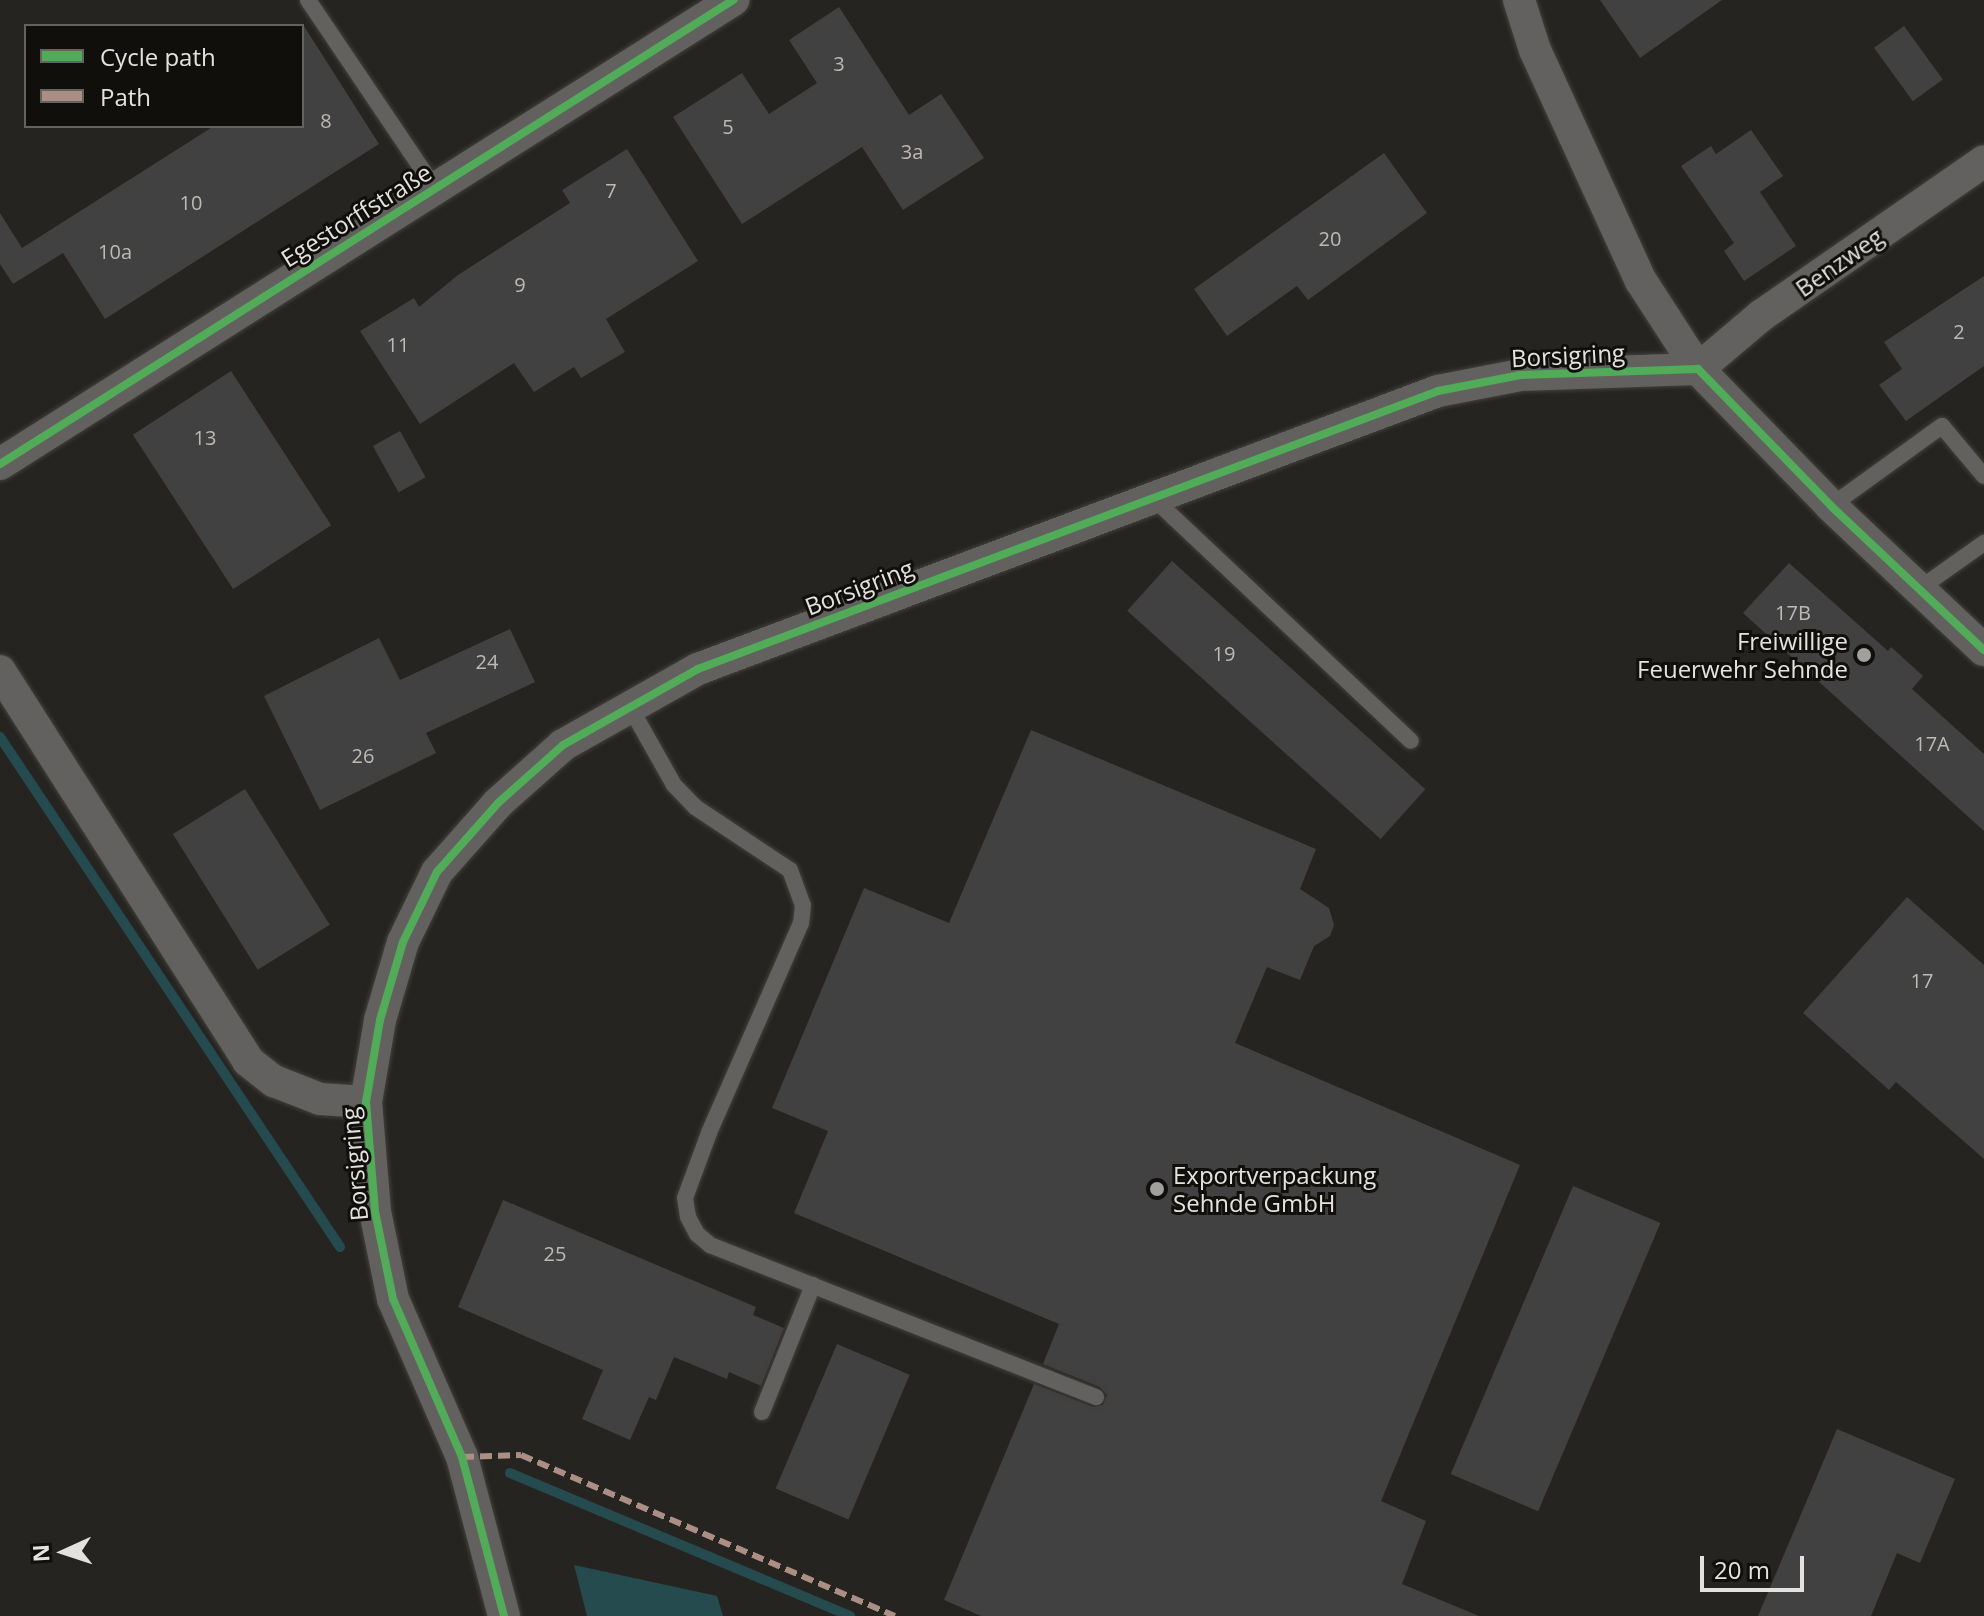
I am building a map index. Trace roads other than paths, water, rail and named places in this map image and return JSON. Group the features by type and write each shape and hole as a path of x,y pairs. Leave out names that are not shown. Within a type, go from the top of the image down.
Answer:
{"street":[{"name":"Egestorffstraße","path":"0,464 733,0"},
{"path":"1519,0 1535,50 1641,281 1698,369 1831,506 1984,650"},
{"name":"Benzweg","path":"1698,369 1762,315 1984,161"},
{"name":"Borsigring","path":"503,1607 462,1457 393,1299 375,1211 366,1102 380,1020 403,942 437,872 498,803 563,745 698,669 1438,391 1520,375 1698,369"},
{"name":"Borsigring","path":"0,671 248,1061 274,1081 320,1099 366,1102"}],"lane":[{"path":"308,0 435,188"},
{"path":"1831,506 1942,426 1984,476"},
{"path":"1153,498 1411,741"},
{"path":"1919,589 1984,543"},
{"path":"630,707 674,785 695,807 790,870 799,886 803,905 801,923 709,1133 685,1198 688,1217 697,1234 710,1245 1096,1397"},
{"path":"762,1412 813,1285"}],"water":[{"path":"574,1565 717,1596 723,1616 587,1616"}],"waterway":[{"path":"0,737 340,1247"},
{"path":"510,1473 850,1616"}],"place":[{"name":"Freiwillige Feuerwehr Sehnde","path":"1864,655"},
{"name":"Exportverpackung Sehnde GmbH","path":"1157,1189"}]}
